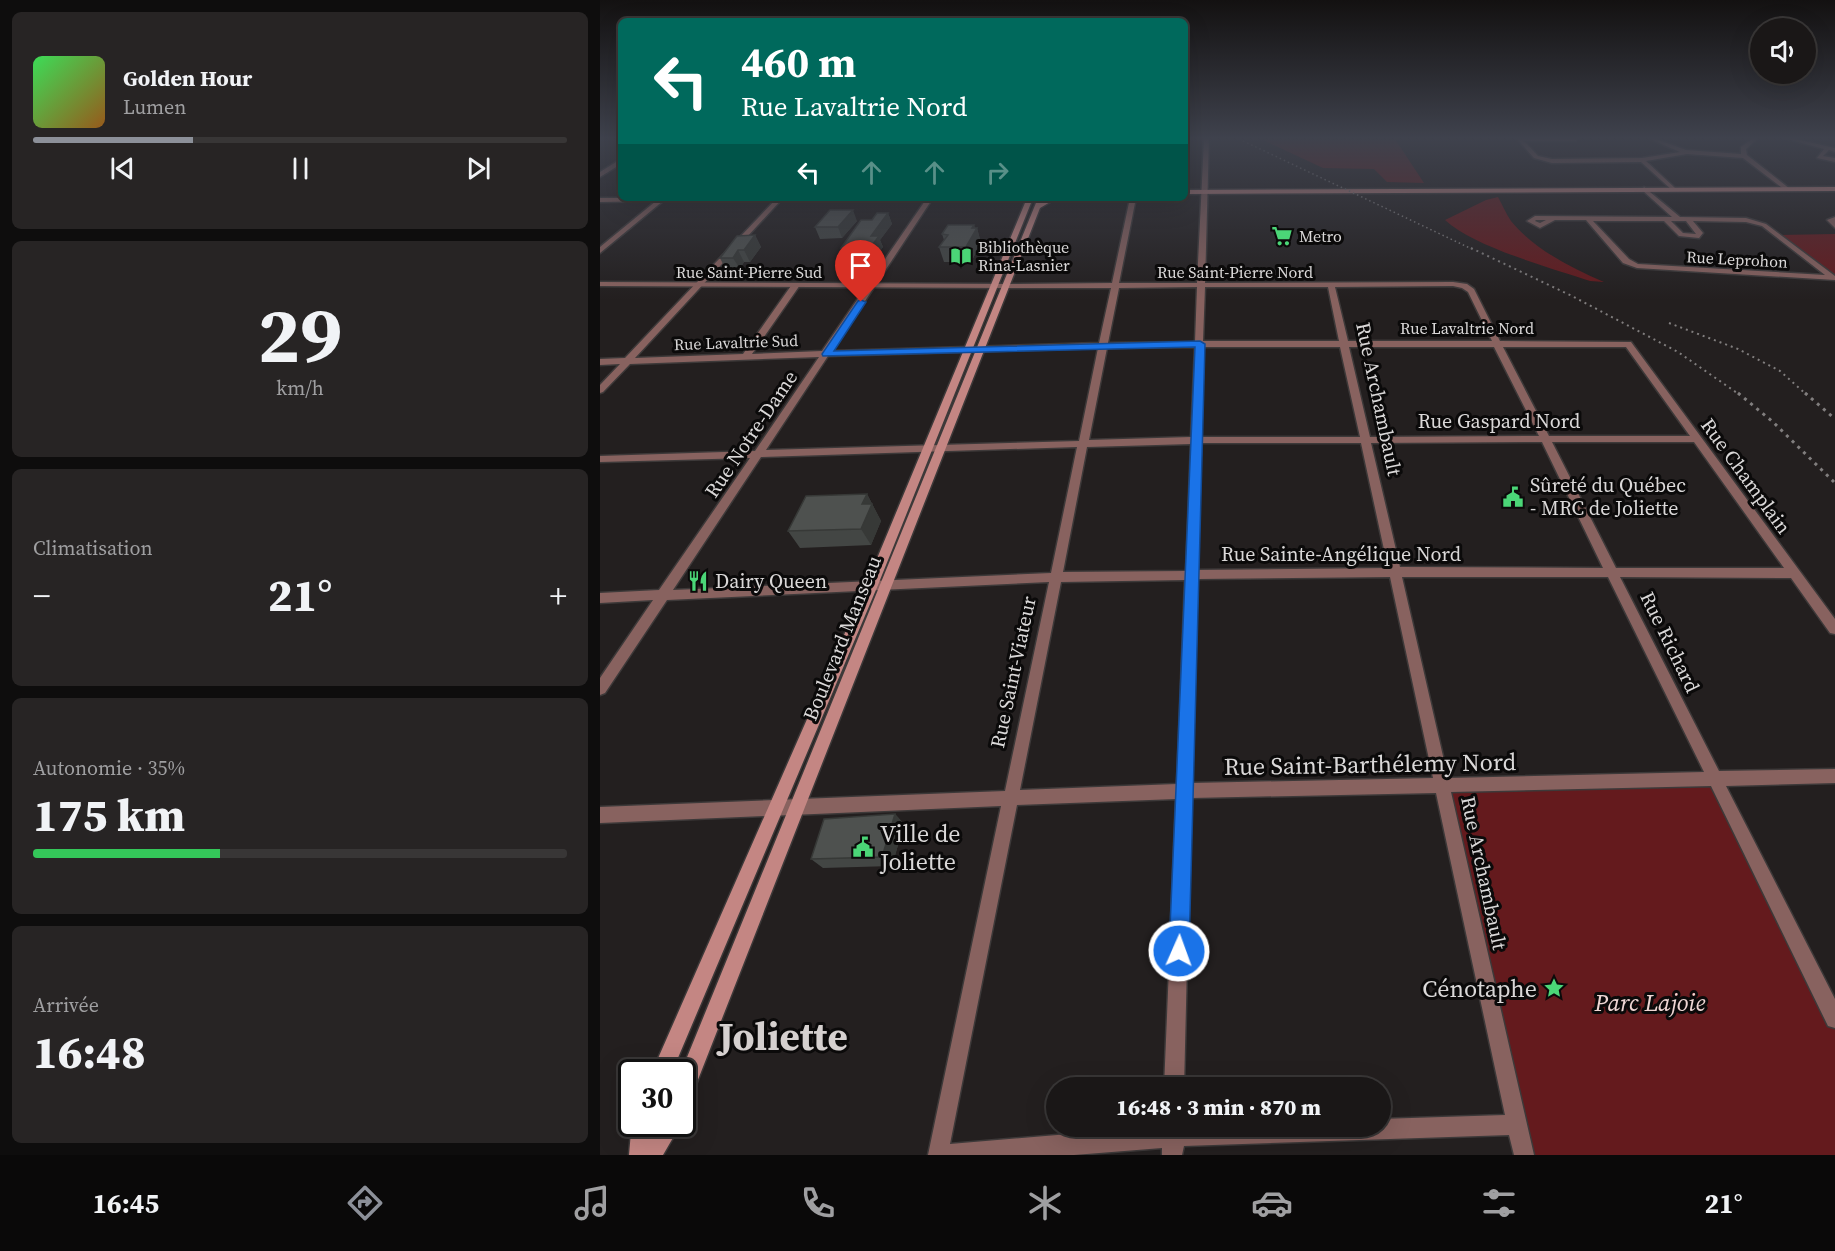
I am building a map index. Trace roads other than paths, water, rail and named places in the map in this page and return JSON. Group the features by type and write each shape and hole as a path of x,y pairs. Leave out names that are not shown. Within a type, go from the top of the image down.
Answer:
{"main road":[{"name":"Boulevard Manseau","path":"1001,286 1029,201"},
{"name":"Boulevard Manseau","path":"669,1059 1040,201"},
{"path":"1037,207 1048,201"},
{"name":"Boulevard Manseau","path":"696,1060 888,584 934,449"},
{"path":"639,1155 640,1137"},
{"path":"651,1155 663,1137"}],"street":[{"path":"1174,1077 1204,193"},
{"path":"1649,193 1700,233 1700,236 1681,235 1666,220"},
{"path":"600,200 618,199"},
{"path":"600,251 658,201"},
{"path":"600,390 777,201"},
{"name":"Rue Notre-Dame","path":"600,689 928,201"},
{"name":"Rue Saint-Viateur","path":"938,1155 1132,201"},
{"path":"1553,219 1752,221 1764,225 1834,278"},
{"path":"1835,219 1830,220 1835,226"},
{"name":"Rue Leprohon","path":"1588,220 1626,261 1637,266 1834,278"},
{"name":"Rue Saint-Pierre Sud","path":"600,284 1001,286"},
{"path":"745,357 796,285"},
{"name":"Rue Archambault","path":"1331,285 1524,1155"},
{"name":"Rue Saint-Pierre Nord","path":"1001,286 1464,286"},
{"name":"Rue Richard","path":"1464,286 1474,294 1496,343 1835,1020"},
{"name":"Rue Lavaltrie Nord","path":"975,349 1200,344 1628,344"},
{"name":"Rue Champlain","path":"1628,344 1835,628"},
{"name":"Rue Lavaltrie Sud","path":"600,362 975,349"},
{"name":"Rue Gaspard Nord","path":"600,459 1197,440 1696,439"},
{"name":"Rue Sainte-Angélique Nord","path":"600,598 1056,577 1394,572 1795,573"},
{"name":"Rue Saint-Barthélemy Nord","path":"600,815 1185,791 1835,776"},
{"path":"944,1155 1172,1140 1517,1125"}],"railway":[{"path":"1353,193 1474,250"},
{"path":"1471,248 1572,296 1678,352 1740,395"},
{"path":"1669,323 1738,349 1780,371 1807,395"},
{"path":"1738,393 1773,422 1835,483"},
{"path":"1805,393 1835,419"}],"place":[{"name":"Metro","path":"1282,236"},
{"name":"Bibliothèque Rina-Lasnier","path":"961,256"},
{"name":"Sûreté du Québec - MRC de Joliette","path":"1513,497"},
{"name":"Dairy Queen","path":"698,581"},
{"name":"Ville de Joliette","path":"863,847"},
{"name":"Cénotaphe","path":"1554,988"}],"district":[{"name":"Joliette","path":"783,1036"}],"park label":[{"name":"Parc Lajoie","path":"1650,1002"}]}
